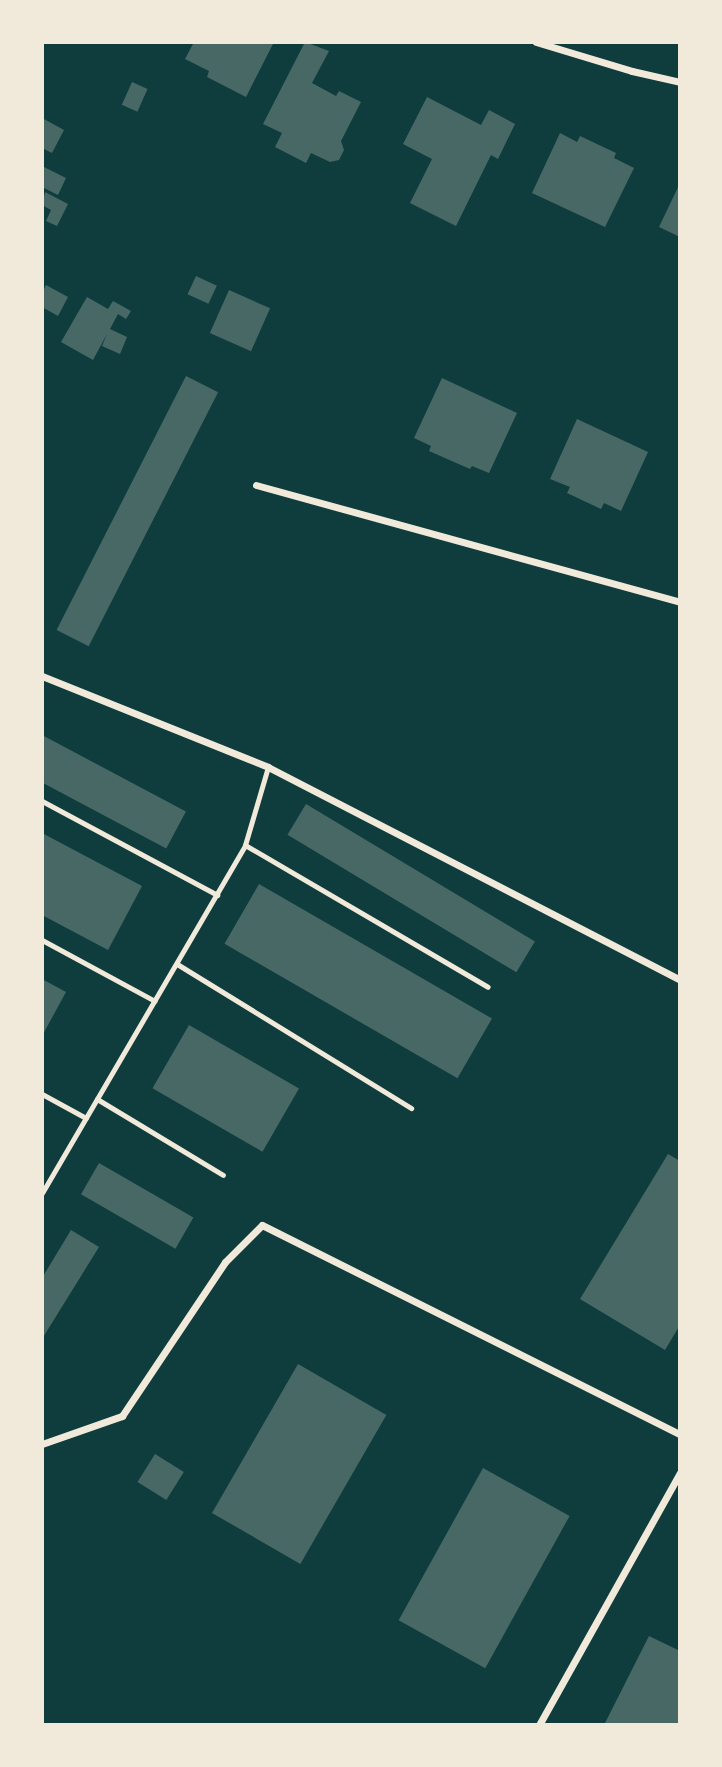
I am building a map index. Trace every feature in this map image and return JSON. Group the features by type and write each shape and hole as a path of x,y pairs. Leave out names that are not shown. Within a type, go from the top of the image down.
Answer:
{"street":[{"path":"536,42 632,71 680,82"},
{"path":"256,485 680,603"},
{"path":"42,676 268,767 680,980"},
{"path":"42,1444 122,1416 225,1262 262,1225 680,1434"},
{"path":"539,1725 680,1473"}],"lane":[{"path":"42,1192 245,845 268,767"},
{"path":"42,801 217,895"},
{"path":"245,845 488,987"},
{"path":"42,940 155,1001"},
{"path":"177,964 411,1108"},
{"path":"42,1094 86,1118"},
{"path":"97,1099 223,1175"}],"building":[{"path":"194,42 274,42 246,97 207,77 209,71 185,59"},
{"path":"305,42 329,51 312,83 336,96 339,91 361,102 341,141 344,150 339,160 330,162 311,153 306,163 275,147 282,133 263,124"},
{"path":"132,82 148,89 137,112 122,105"},
{"path":"427,97 481,125 489,110 515,124 498,159 491,155 456,226 410,203 432,159 403,144"},
{"path":"42,118 64,130 52,153 42,148"},
{"path":"560,133 577,142 580,136 616,153 614,158 634,168 605,227 532,193"},
{"path":"42,166 66,178 58,195 44,188 42,193"},
{"path":"680,183 680,237 659,227"},
{"path":"45,192 68,204 57,226 46,221 51,210 42,205"},
{"path":"196,276 217,286 208,304 188,294"},
{"path":"46,285 68,297 58,316 42,307 42,293"},
{"path":"229,290 270,308 251,351 210,333"},
{"path":"87,297 108,309 113,301 131,311 126,319 118,314 110,329 127,337 120,354 102,346 107,334 93,360 61,342"},
{"path":"186,376 218,392 89,646 57,630"},
{"path":"442,378 517,413 489,473 472,466 470,469 429,451 431,446 414,438"},
{"path":"577,419 648,452 621,511 604,503 601,509 567,493 570,487 550,479"},
{"path":"42,735 186,812 166,849 42,783"},
{"path":"306,804 535,942 516,972 287,835"},
{"path":"42,833 142,886 108,950 42,915"},
{"path":"259,884 492,1018 457,1078 224,944"},
{"path":"42,979 66,992 42,1036"},
{"path":"189,1025 299,1088 262,1152 152,1088"},
{"path":"668,1154 680,1161 680,1325 665,1350 580,1299"},
{"path":"99,1163 193,1218 175,1249 81,1194"},
{"path":"71,1230 99,1247 42,1339 42,1278"},
{"path":"298,1364 386,1415 300,1564 212,1513"},
{"path":"155,1454 184,1472 166,1500 138,1482"},
{"path":"483,1468 570,1516 485,1668 399,1620"},
{"path":"649,1636 680,1651 680,1725 604,1725"}]}
